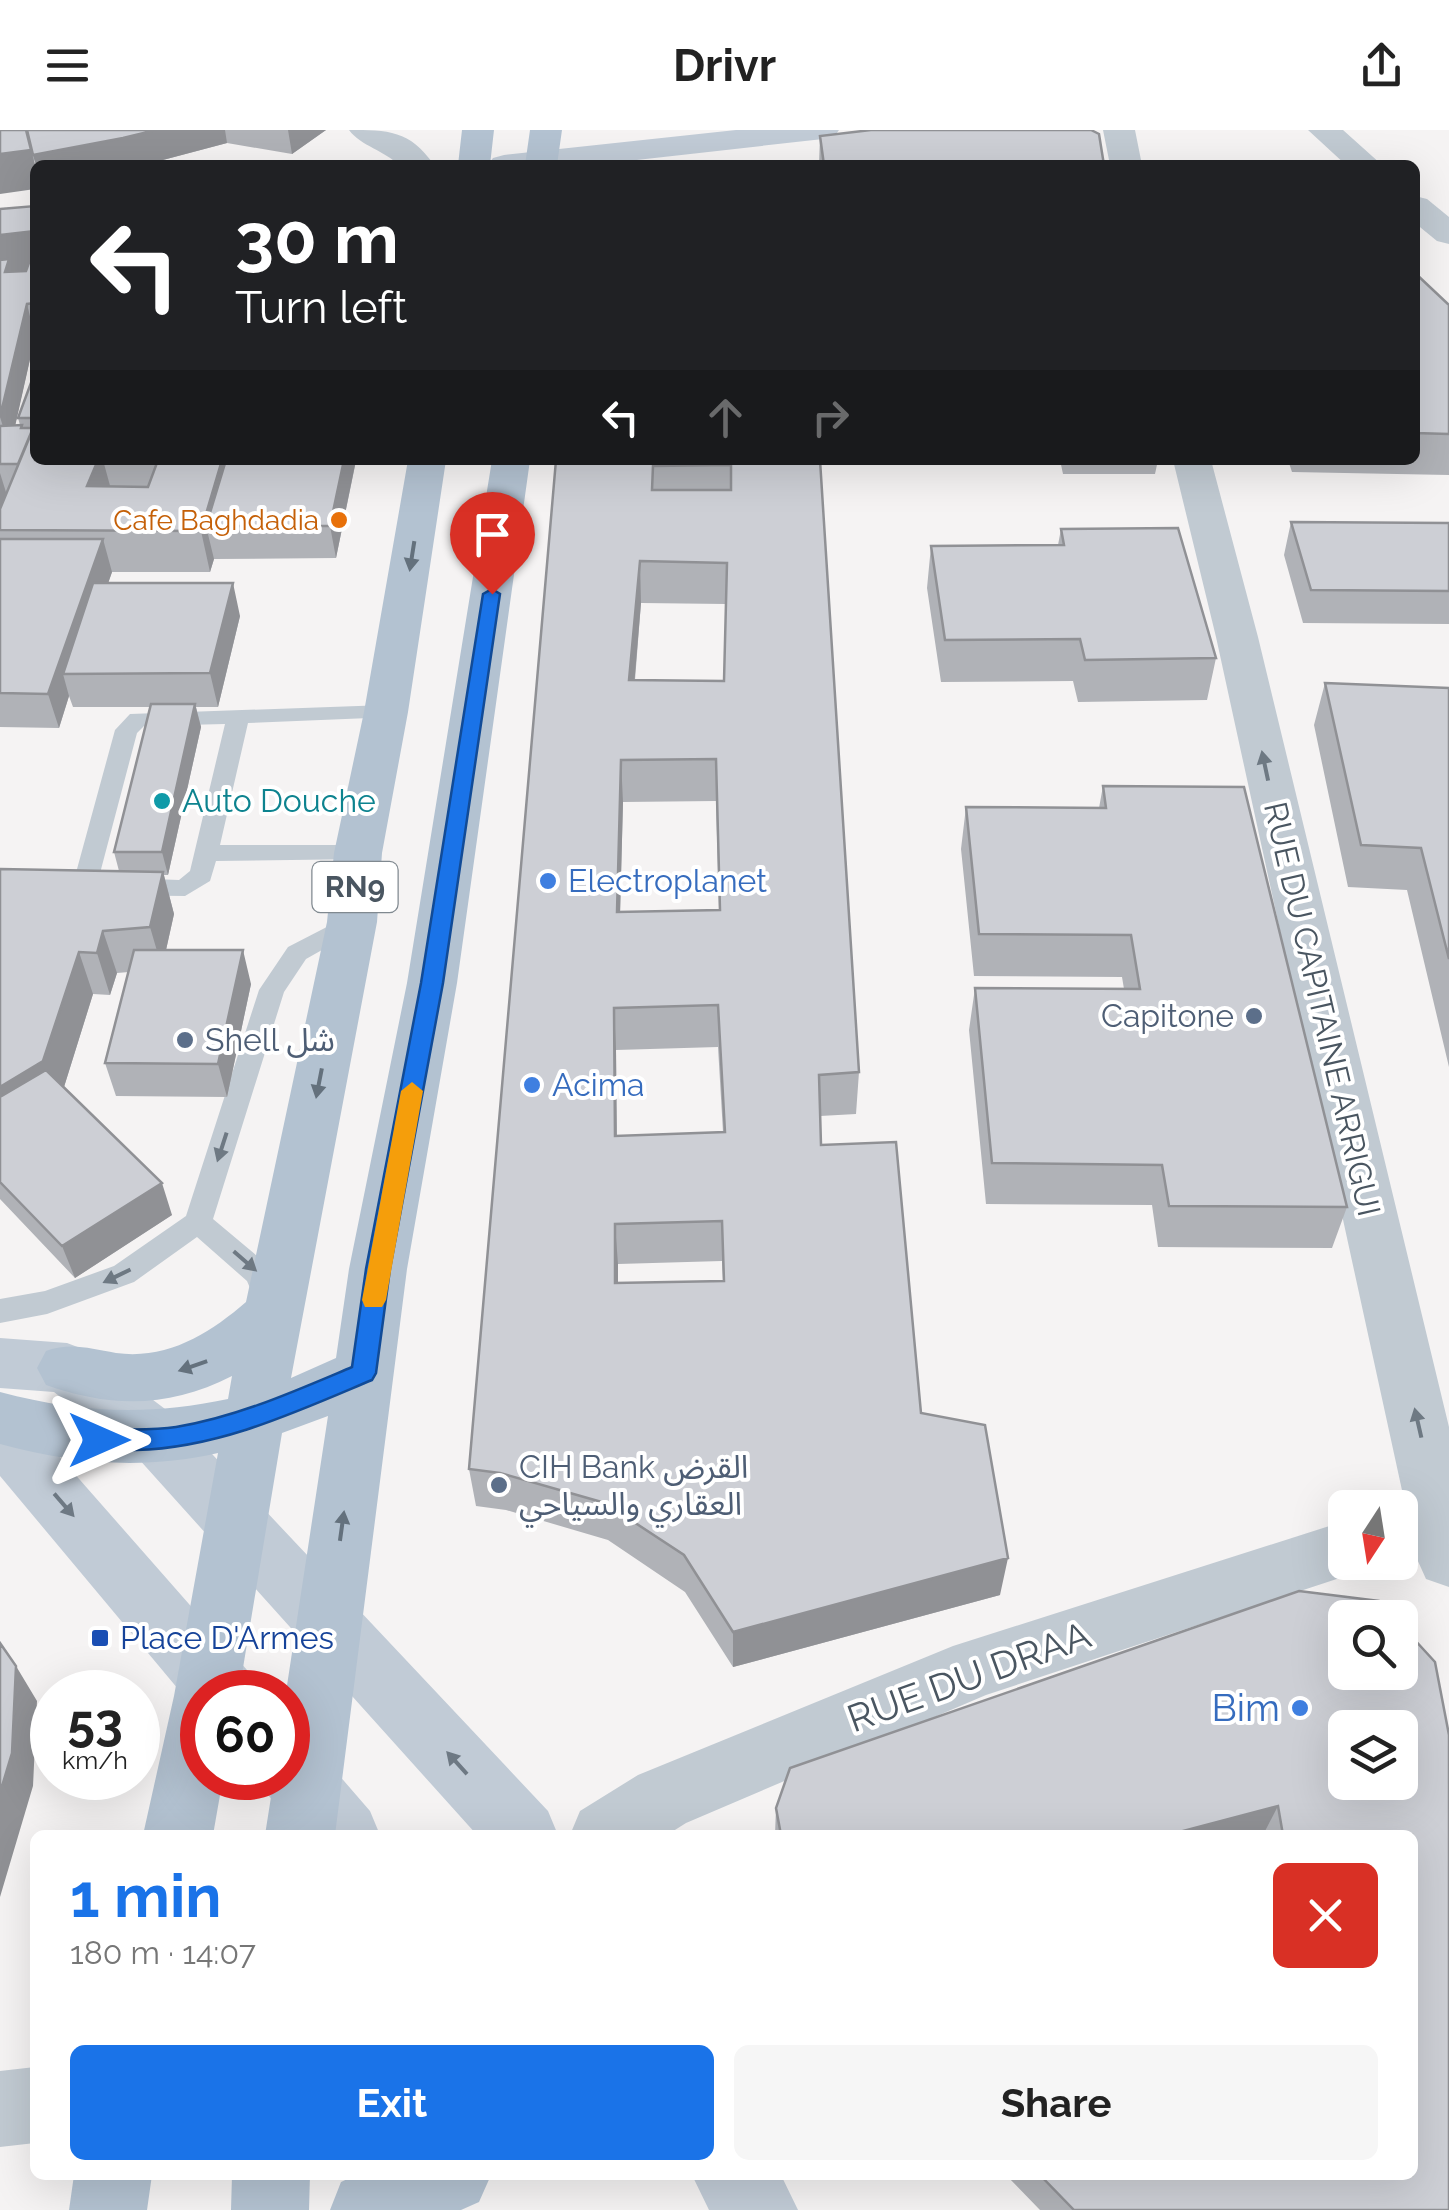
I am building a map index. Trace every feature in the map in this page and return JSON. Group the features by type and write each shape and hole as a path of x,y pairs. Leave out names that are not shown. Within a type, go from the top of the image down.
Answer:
{"main road":[{"path":"475,160 478,130"},
{"path":"519,160 543,152 823,130"},
{"name":"RN9","path":"214,1670 273,1313 352,922 358,853 386,712 426,465"},
{"name":"RN9","path":"310,1807 329,1623 378,1269 432,983 510,465"},
{"path":"0,1363 67,1368 128,1379 169,1374 204,1364 235,1346 273,1313"},
{"path":"67,1368 159,1439 517,1830"},
{"path":"0,1418 79,1438 123,1442 159,1439 255,1416 363,1373"},
{"path":"0,1432 192,1670"},
{"name":"RN9","path":"179,1830 186,1800"},
{"path":"108,2210 112,2180"},
{"path":"270,2210 271,2180"},
{"path":"735,2180 760,2210"}],"street":[{"path":"365,130 397,145 413,160"},
{"path":"1119,130 1125,160"},
{"path":"1324,130 1360,160"},
{"path":"1420,210 1449,234"},
{"name":"RUE DU CAPITAINE ARRIGUI","path":"1193,465 1237,637 1435,1531"},
{"name":"RUE DU DRAA","path":"613,1830 662,1799 976,1668 1328,1554"},
{"path":"0,2109 30,2106"}],"lane":[{"path":"238,716 201,875 185,888 98,887 86,880 126,730 138,719 238,716 386,712"},
{"path":"208,853 358,853"},
{"path":"0,1311 47,1302 124,1274 198,1222 272,990 297,953 352,922"},
{"path":"198,1222 259,1274 273,1313"}],"building":[{"path":"0,130 26,130 31,150 0,154"},
{"path":"27,130 156,130 33,155"},
{"path":"871,130 1091,130 1099,134 1103,160 823,160 820,136"},
{"path":"30,206 30,232 0,235 0,209"},
{"path":"9,259 5,272 26,271 30,260 30,304 0,417 0,260"},
{"path":"1420,278 1449,305 1449,434 1420,433"},
{"path":"30,386 30,418 18,418"},
{"path":"0,426 30,428 18,464 0,464"},
{"path":"30,436 30,465 96,465 87,486 148,487 156,465 221,465 201,531 0,530 0,509"},
{"path":"224,465 343,465 330,526 206,526"},
{"path":"556,465 731,465 820,465 859,1072 819,1075 821,1145 896,1142 921,1413 985,1425 1008,1558 733,1632 684,1555 605,1503 500,1473 469,1469","holes":["731,465 731,490 652,490 653,466","640,561 727,563 724,681 629,680","716,759 720,910 617,912 621,760","718,1005 725,1132 615,1136 614,1008","722,1221 724,1281 615,1283 615,1224"]},
{"path":"1291,522 1449,523 1449,591 1311,590"},
{"path":"1178,528 1216,658 1085,660 1080,639 945,640 931,546 1064,545 1061,529"},
{"path":"0,539 103,539 48,694 0,693"},
{"path":"93,583 233,583 210,673 63,674"},
{"path":"1325,683 1449,688 1449,959 1421,848 1361,845"},
{"name":"Auto Douche","path":"151,704 195,704 162,852 114,852"},
{"path":"1103,786 1244,787 1347,1207 1169,1206 1162,1165 992,1163 975,988 1140,989 1131,935 979,934 966,807 1106,808"},
{"path":"0,869 163,872 150,927 103,931 97,953 79,952 43,1061 0,1087"},
{"path":"134,950 243,950 218,1064 105,1063"},
{"path":"46,1070 162,1183 62,1246 0,1182 0,1097"},
{"path":"1299,1591 1371,1600 1328,1600 1328,1690 1418,1690 1418,1644 1435,1662 1449,1735 1449,2210 1074,2210 1045,2180 1418,2180 1418,1830 1282,1830 1278,1806 1187,1830 780,1830 776,1808 790,1768"},
{"path":"0,1643 16,1666 12,1753 0,1793"}],"slow traffic":[{"path":"374,1300 412,1091"}],"place":[{"name":"Cafe Baghdadia","path":"339,520"},
{"name":"Auto Douche","path":"162,801"},
{"name":"Electroplanet","path":"548,881"},
{"name":"Capitone","path":"1254,1016"},
{"name":"Shell شل","path":"185,1040"},
{"name":"Acima","path":"532,1085"},
{"name":"CIH Bank القرض العقاري والسياحي","path":"499,1485"},
{"name":"Place D'Armes","path":"100,1638"},
{"name":"Bim","path":"1300,1708"}],"route":[{"path":"99,1440 173,1438 214,1429 315,1395 363,1373 378,1269 432,983 492,594"}]}
